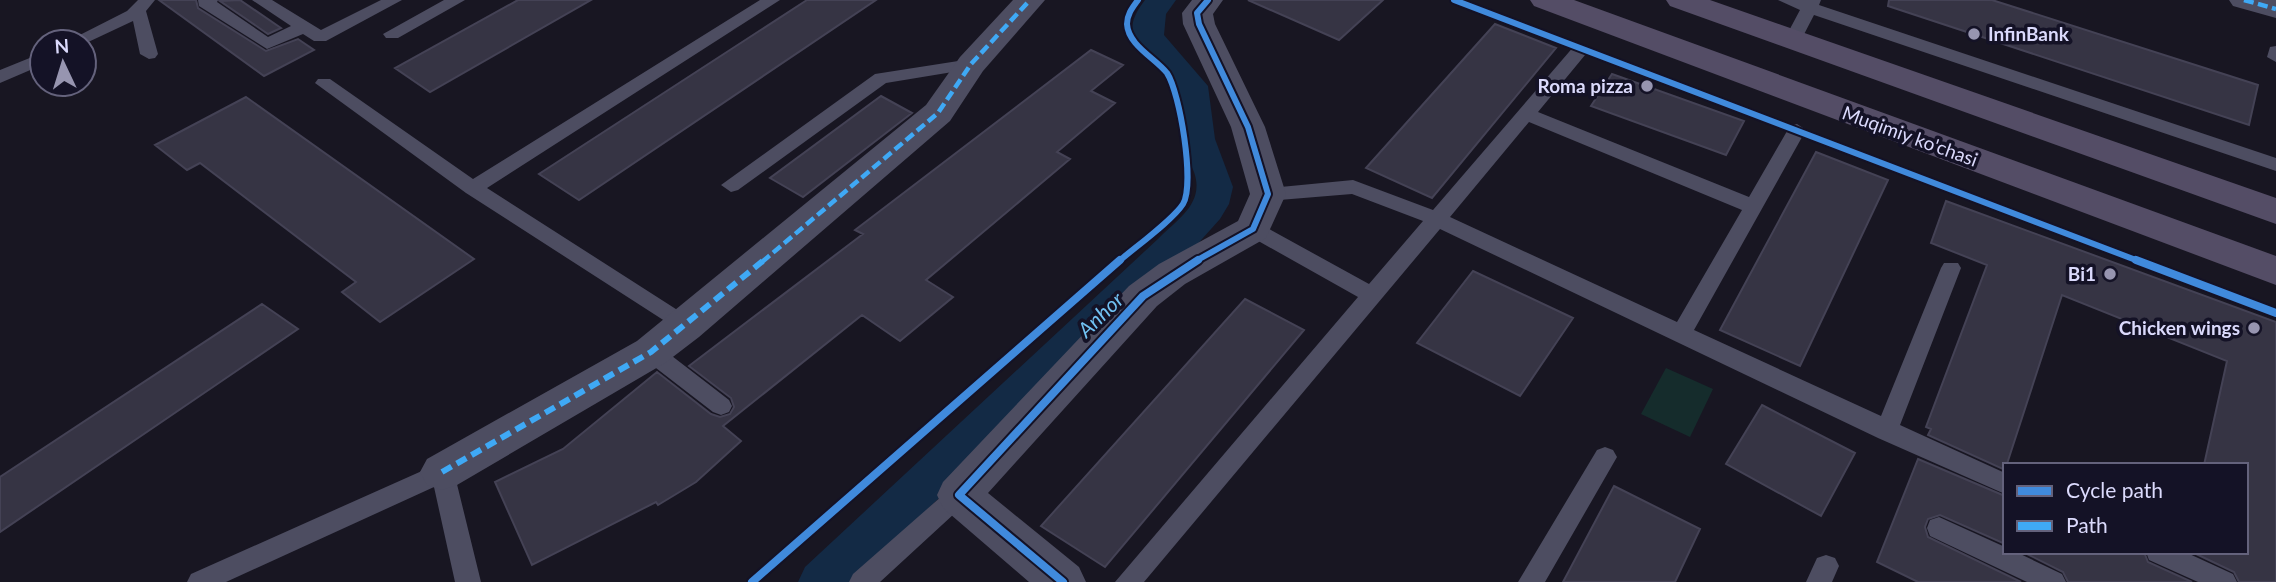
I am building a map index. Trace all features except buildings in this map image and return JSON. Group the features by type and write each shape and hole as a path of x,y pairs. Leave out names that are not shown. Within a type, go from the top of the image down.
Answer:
{"main road":[{"name":"Muqimiy ko'chasi","path":"1545,0 2276,271"},
{"path":"1681,0 2276,211"},
{"path":"2088,202 2115,199 2129,187 2126,170 2106,150"}],"street":[{"path":"442,472 651,352 685,326 938,113 971,64 1030,0"},
{"path":"1063,582 959,495 1143,296 1260,212 1248,127 1199,24 1197,13 1208,0"},
{"path":"2244,0 2276,9"}],"lane":[{"path":"98,31 133,15 147,0"},
{"path":"211,0 205,2 267,44 303,27"},
{"path":"260,0 320,37 394,0"},
{"path":"392,34 457,0"},
{"path":"473,188 772,0"},
{"path":"1786,0 1811,4 2276,165"},
{"path":"1793,40 1811,4"},
{"path":"133,15 140,15 149,54"},
{"path":"1128,582 1581,49"},
{"path":"2276,51 2276,57"},
{"path":"0,77 28,64"},
{"path":"731,185 881,78 971,64"},
{"path":"324,83 473,188 685,326"},
{"path":"1525,114 1751,206"},
{"path":"1682,332 1751,206 1797,130"},
{"path":"1260,212 1353,187 1437,219 1682,332 1886,431 2003,483"},
{"path":"1260,212 1371,295"},
{"path":"1886,431 1951,268"},
{"path":"651,352 721,405"},
{"path":"1531,582 1605,457"},
{"path":"200,582 442,472 468,582"},
{"path":"862,582 959,495"},
{"path":"1939,528 2053,582"},
{"path":"2162,554 2224,582"}],"green space":[{"path":"1666,368 1713,389 1690,437 1641,414"}],"waterway":[{"name":"Anhor","path":"821,582 1172,248 1208,210 1215,187 1198,139 1191,86 1148,35 1147,24 1151,13 1161,0"}],"marked path":[{"path":"442,472 651,352 685,326 938,113 971,64 1030,0"},
{"path":"2244,0 2276,9"}],"cycle path":[{"path":"752,582 1182,206 1188,185 1177,106 1172,83 1166,73 1138,45 1127,25 1129,13 1138,0"},
{"path":"1063,582 959,495 1143,296 1172,274 1253,229 1268,194 1248,127 1199,24 1197,13 1208,0"},
{"path":"1454,0 2276,313"}],"place":[{"name":"InfinBank","path":"1974,34"},
{"name":"Roma pizza","path":"1647,86"},
{"name":"Bi1","path":"2110,274"},
{"name":"Chicken wings","path":"2254,328"}]}
